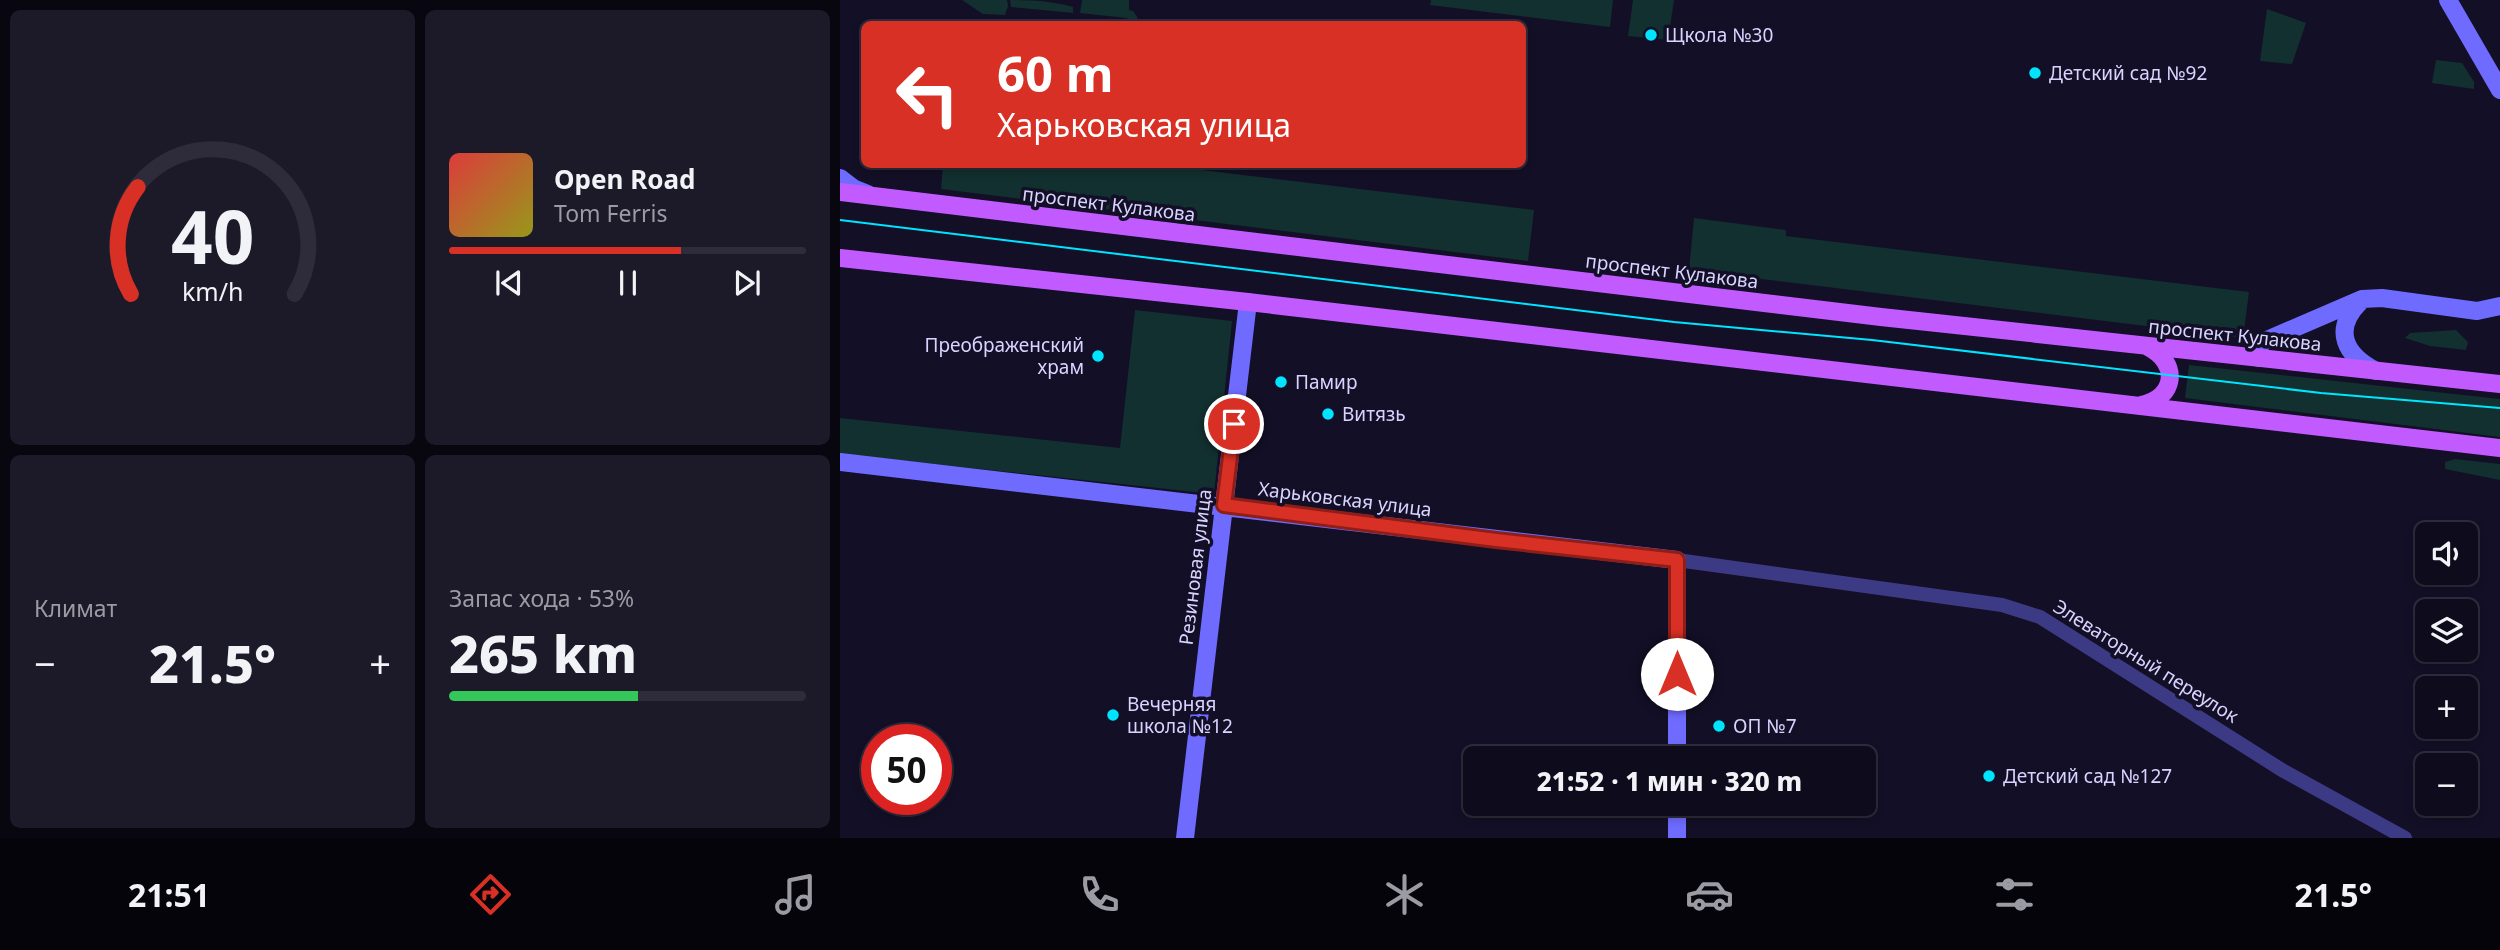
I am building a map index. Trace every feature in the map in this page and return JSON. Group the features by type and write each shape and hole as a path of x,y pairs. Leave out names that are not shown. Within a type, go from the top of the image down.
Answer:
{"main road":[{"name":"проспект Кулакова","path":"840,192 1749,302 2148,347 2260,350 2376,371 2500,384"},
{"path":"840,258 1248,302 2500,448"},
{"path":"2141,405 2158,399 2164,393 2170,376 2165,359 2148,347"}],"street":[{"path":"2448,0 2500,90"},
{"path":"840,178 853,188 871,196"},
{"path":"2260,350 2362,299 2382,298 2477,310 2500,306"},
{"path":"2362,299 2350,311 2344,327 2345,338 2354,356 2376,371"},
{"name":"Резиновая улица","path":"1185,838 1248,302"},
{"name":"Харьковская улица","path":"840,462 1677,560"},
{"path":"1677,560 1677,746"},
{"name":"Элеваторный переулок","path":"1677,560 2002,605 2040,617 2282,770 2405,838"},
{"path":"1677,816 1677,838"}],"green space":[{"path":"962,0 1007,0 1008,6 1005,15 983,14"},
{"path":"1010,0 1065,5 1073,7 1073,13 1011,7"},
{"path":"1082,0 1129,0 1129,10 1138,18 1134,21 1080,13"},
{"path":"1431,0 1613,0 1610,27 1430,5"},
{"path":"1633,0 1674,0 1668,40 1628,36"},
{"path":"2267,9 2306,23 2292,64 2260,61"},
{"path":"2436,60 2462,63 2474,82 2474,89 2432,83"},
{"path":"943,168 1185,168 1534,210 1528,261 941,189"},
{"path":"1694,218 1786,230 1786,236 2249,292 2243,338 1689,270"},
{"path":"1135,310 1232,321 1214,494 840,454 840,418 1120,448"},
{"path":"2456,330 2468,342 2466,350 2430,346 2405,338 2410,333"},
{"path":"2189,365 2500,399 2500,437 2185,398"},
{"path":"2455,459 2500,464 2500,480 2445,469 2445,462"}],"tram line":[{"path":"840,220 1674,322 1872,340 2321,393 2500,408"}],"place":[{"name":"Щкола №30","path":"1651,35"},
{"name":"Детский сад №92","path":"2035,73"},
{"name":"Преображенский храм","path":"1098,356"},
{"name":"Памир","path":"1281,382"},
{"name":"Витязь","path":"1328,414"},
{"name":"Вечерняя школа №12","path":"1113,715"},
{"name":"ОП №7","path":"1719,726"},
{"name":"Детский сад №127","path":"1989,776"}],"route":[{"path":"1234,424 1224,505 1677,560 1677,674"}]}
